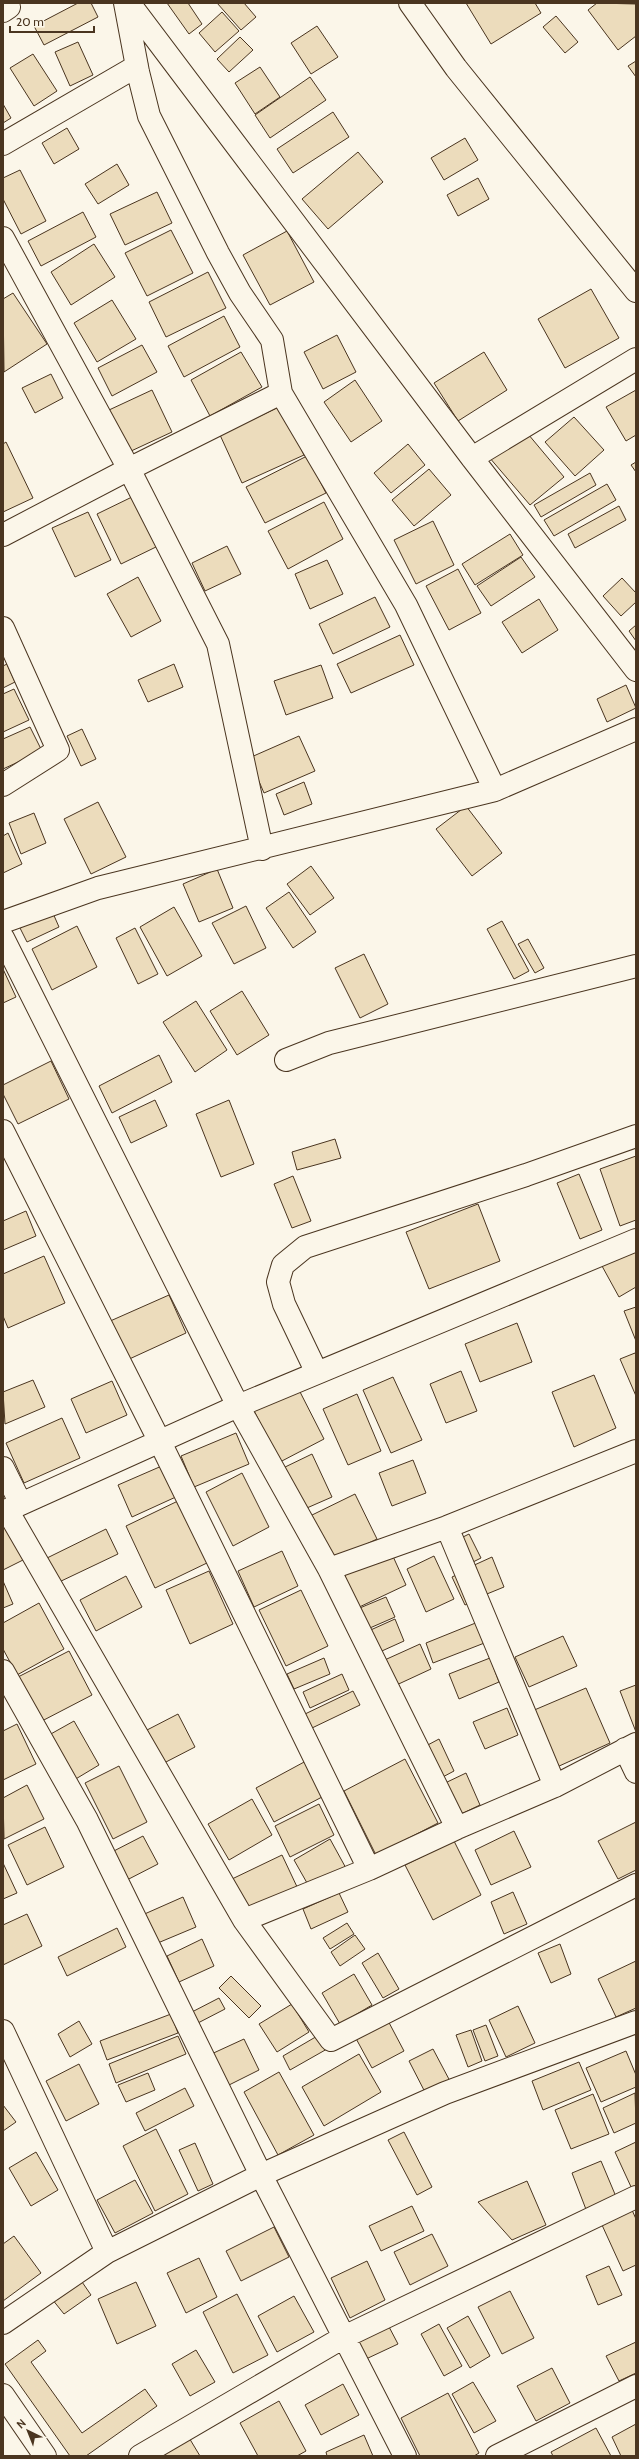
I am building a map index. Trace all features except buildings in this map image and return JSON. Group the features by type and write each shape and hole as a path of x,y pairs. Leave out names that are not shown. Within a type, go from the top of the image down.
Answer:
{"street":[{"path":"125,3 137,66 149,116 229,273 272,340 281,393 406,605 495,790"},
{"path":"129,3 472,458 636,670"},
{"path":"410,3 456,68 636,291"},
{"path":"3,144 137,66"},
{"path":"3,238 128,469 218,644 262,849"},
{"path":"472,458 636,359"},
{"path":"3,535 128,469 281,393"},
{"path":"3,628 58,750 3,785"},
{"path":"3,922 98,888 262,849 495,790 636,729"},
{"path":"3,938 238,1406 329,1569 457,1828"},
{"path":"286,1060 329,1044 636,966"},
{"path":"3,1131 160,1442 369,1869"},
{"path":"317,1373 284,1304 278,1282 283,1265 305,1247 526,1175 636,1136"},
{"path":"11,1509 238,1406 636,1240"},
{"path":"329,1569 447,1526 636,1451"},
{"path":"3,1468 11,1509 244,1920 331,2040 636,1885"},
{"path":"447,1526 555,1786"},
{"path":"3,1671 87,1820 261,2175 405,2456"},
{"path":"244,1920 369,1869 457,1828 555,1786 630,1746 636,1772"},
{"path":"3,2323 107,2252 261,2175 445,2092 636,2022"},
{"path":"3,2031 107,2252"},
{"path":"140,2456 344,2337 636,2197"},
{"path":"497,2456 636,2386"},
{"path":"3,2395 45,2456"}]}
